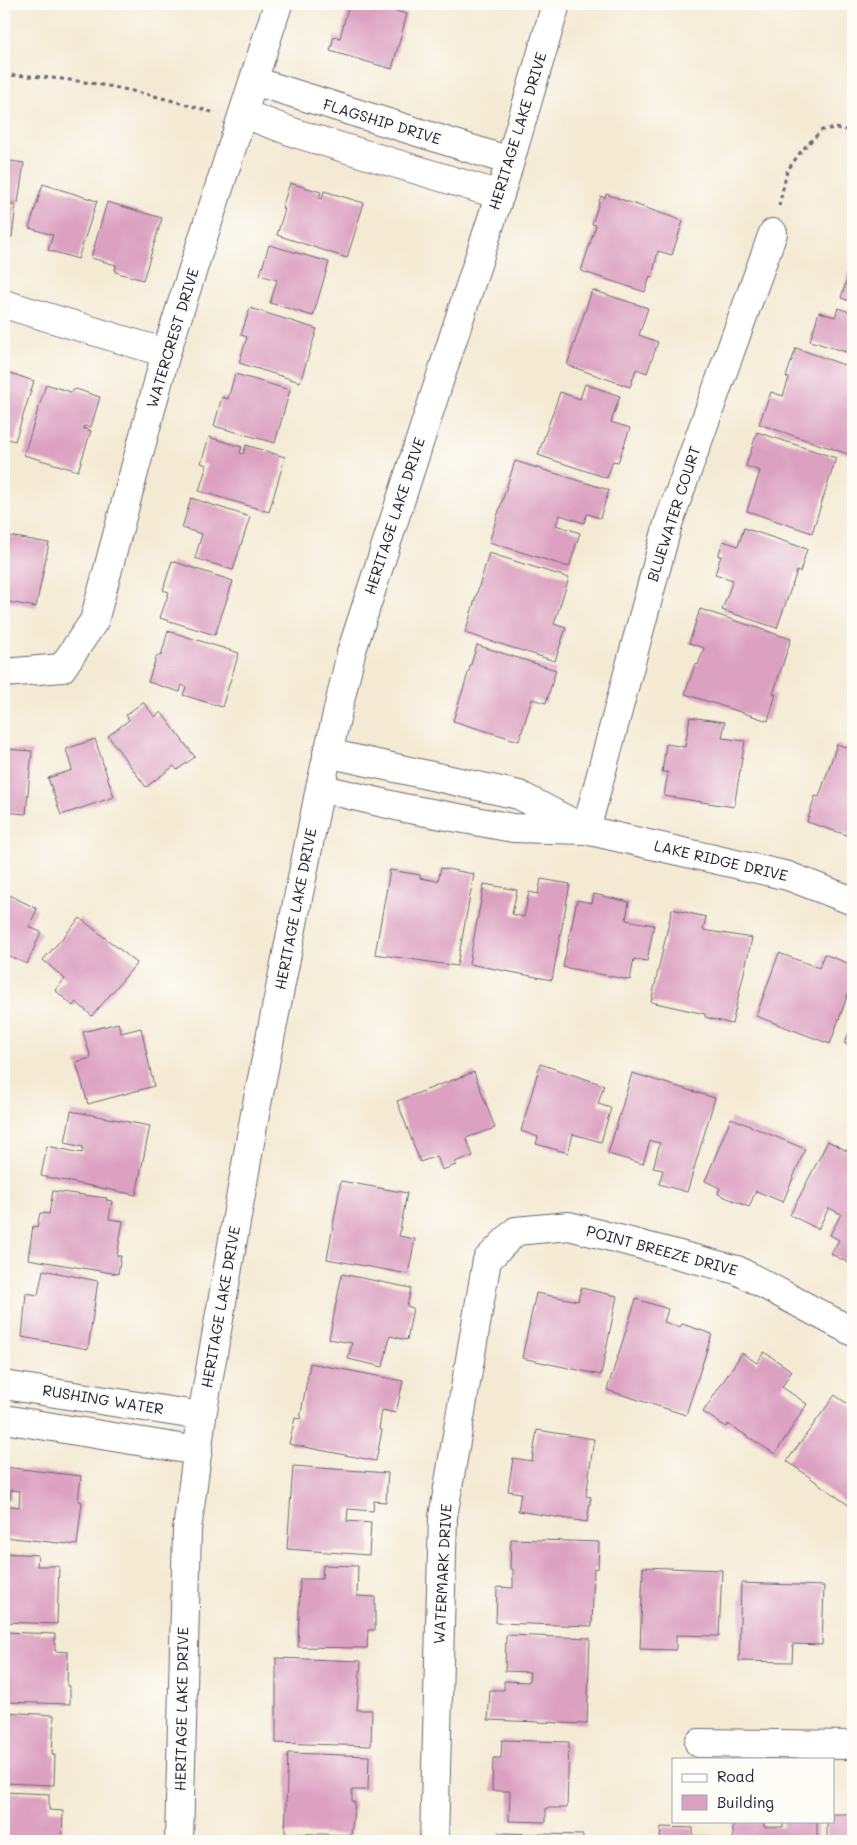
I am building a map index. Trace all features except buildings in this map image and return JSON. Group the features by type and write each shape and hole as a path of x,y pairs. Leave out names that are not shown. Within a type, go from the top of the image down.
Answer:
{"street":[{"name":"WATERCREST DRIVE","path":"4,673 62,668 94,621 166,353 243,118 278,4"},
{"name":"HERITAGE LAKE DRIVE","path":"179,1841 187,1530 202,1416 255,1114 327,753 351,653 500,195 556,4"},
{"name":"FLAGSHIP DRIVE","path":"254,81 510,162"},
{"path":"243,118 500,195"},
{"name":"BLUEWATER COURT","path":"586,830 668,524 773,233"},
{"path":"4,304 166,353"},
{"name":"LAKE RIDGE DRIVE","path":"327,753 519,795 586,830"},
{"name":"LAKE RIDGE DRIVE","path":"320,788 404,808 513,828 586,830 788,876 853,901"},
{"name":"POINT BREEZE DRIVE","path":"516,1231 569,1226 737,1270 853,1332"},
{"name":"WATERMARK DRIVE","path":"434,1841 443,1517 487,1260 516,1231"},
{"name":"RUSHING WATER","path":"4,1385 202,1416"},
{"path":"4,1419 198,1450"},
{"path":"699,1743 853,1745"}],"path":[{"path":"4,75 48,76 100,83 154,94 243,118"},
{"path":"773,233 787,171 802,150 822,130 835,128 853,130"}]}
